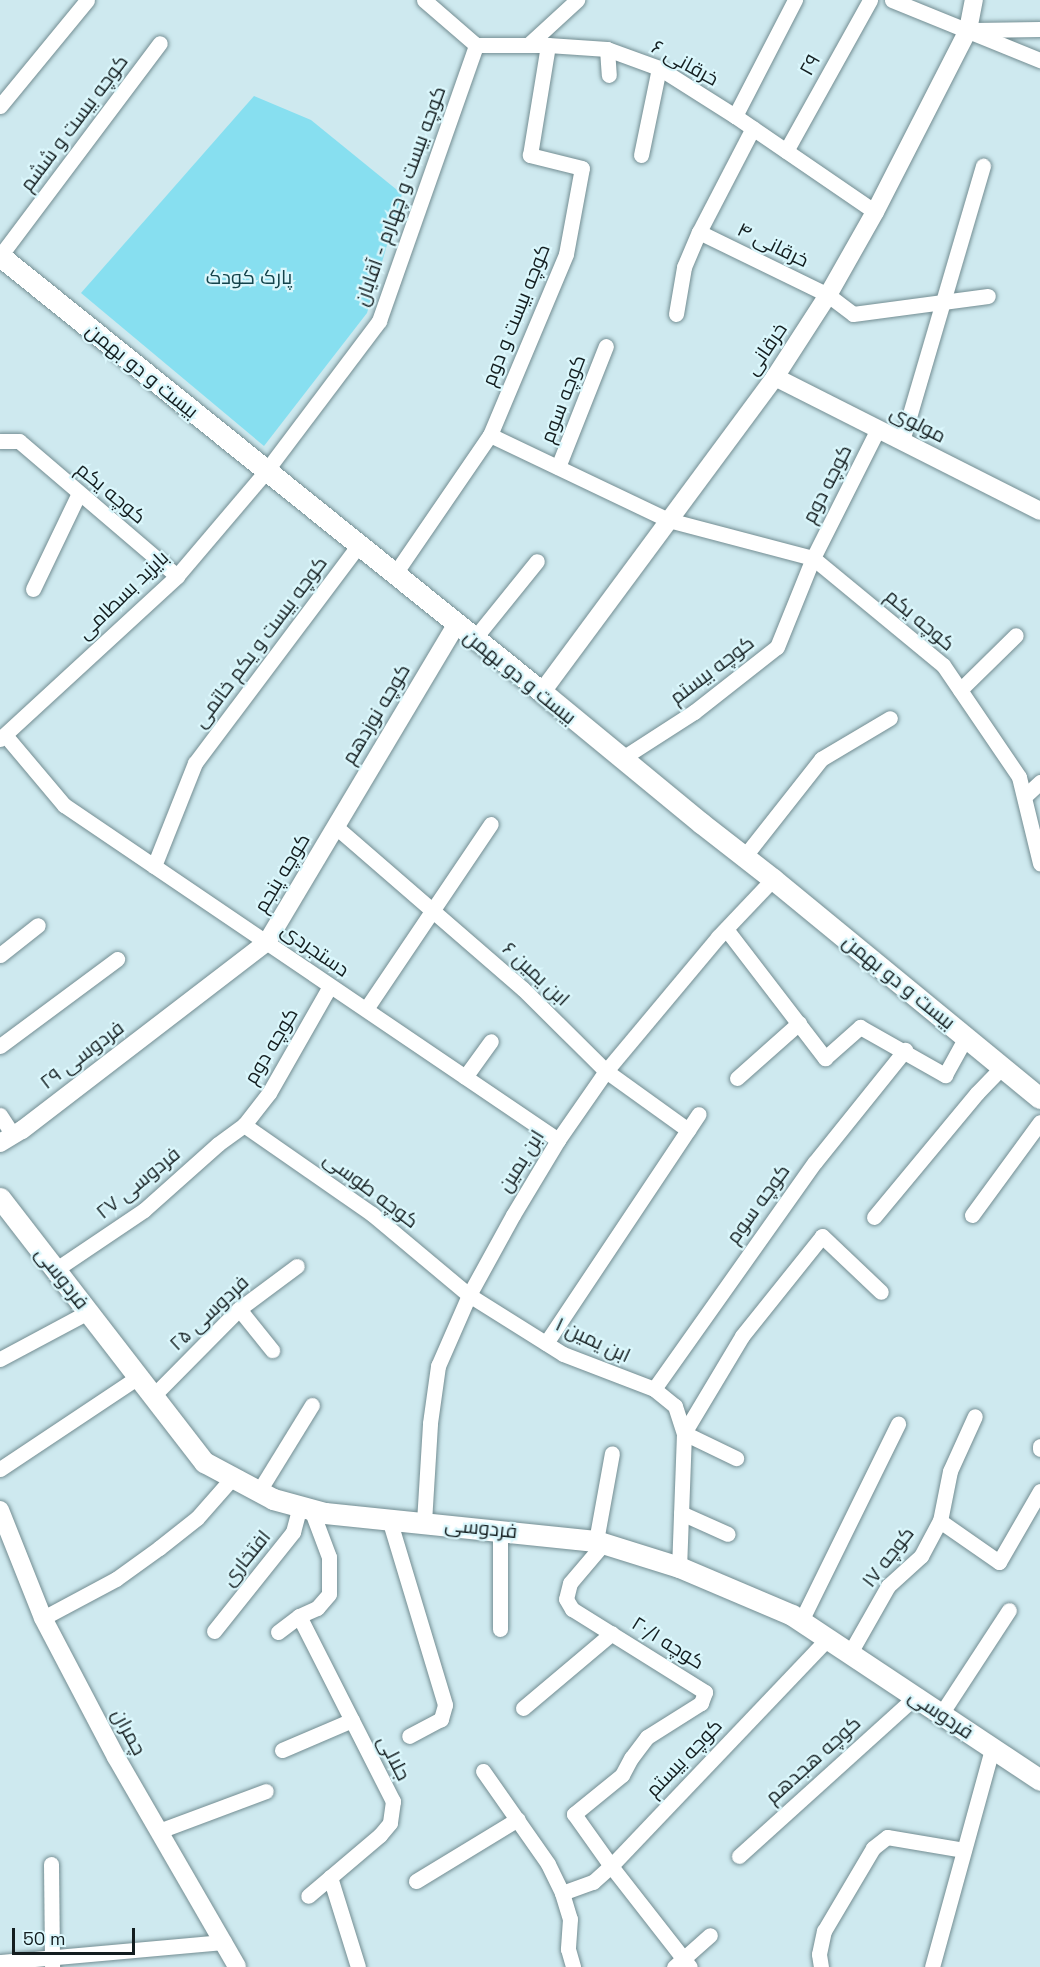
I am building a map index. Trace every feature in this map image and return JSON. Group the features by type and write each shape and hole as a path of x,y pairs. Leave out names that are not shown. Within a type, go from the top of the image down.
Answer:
{"main road":[{"name":"بیست و دو بهمن","path":"0,256 542,692 621,759 773,879 1040,1098"},
{"name":"فردوسی","path":"0,1198 204,1462 273,1499 306,1508 600,1542 679,1567 801,1621 1040,1780"}],"street":[{"path":"0,106 87,0"},
{"path":"424,0 476,45"},
{"path":"528,45 577,0"},
{"path":"735,116 795,0"},
{"name":"۲۹","path":"786,151 870,0"},
{"path":"892,0 1040,60"},
{"name":"خرقانی","path":"542,692 776,377 828,295 875,212 968,30 974,0"},
{"path":"968,30 1040,29"},
{"name":"کوچه بیست و ششم","path":"0,256 160,43"},
{"name":"خرقانی ۶","path":"476,45 548,45 607,49 658,68 735,116 875,212"},
{"name":"کوچه بیست و چهارم - آقایان","path":"266,471 379,321 476,45"},
{"name":"کوچه بیست و دوم","path":"394,575 490,435 566,254 582,168 530,155 548,45"},
{"path":"607,49 609,75"},
{"path":"641,155 658,68"},
{"path":"676,314 684,267 699,232 753,128"},
{"path":"902,441 983,166"},
{"name":"خرقانی ۴","path":"699,232 828,295 853,314 943,303"},
{"path":"943,303 988,296"},
{"name":"کوچه سوم","path":"558,467 606,346"},
{"name":"مولوی","path":"776,377 1040,511"},
{"name":"کوچه دوم","path":"813,558 878,429"},
{"path":"490,435 668,520"},
{"name":"کوچه یکم","path":"0,441 19,441 177,576"},
{"name":"بایزید بسطامی","path":"3,737 177,576 266,471"},
{"path":"33,589 78,493"},
{"name":"کوچه یکم","path":"668,520 813,558 943,665 1019,777 1040,863"},
{"name":"کوچه بیست و یکم خاتمی","path":"154,866 195,763 358,546"},
{"name":"کوچه بیستم","path":"621,759 694,712 777,647 813,558"},
{"path":"474,639 537,561"},
{"name":"کوچه نوزدهم","path":"336,827 456,625"},
{"path":"960,690 1016,635"},
{"path":"744,857 821,759 890,718"},
{"name":"دستجردی","path":"3,737 64,805 558,1140"},
{"path":"1025,796 1040,782"},
{"path":"366,1010 491,824"},
{"path":"336,827 434,911"},
{"name":"کوچه پنجم","path":"267,942 336,827"},
{"name":"ابن یمین","path":"424,1522 430,1423 438,1366 469,1295 558,1140 606,1071 726,929 773,879"},
{"name":"ابن یمین ۶","path":"434,911 523,989 606,1071 688,1130"},
{"path":"0,955 38,925"},
{"path":"726,929 825,1058 860,1027 905,1050 945,1075 966,1037"},
{"name":"فردوسی ۲۹","path":"7,1139 267,942"},
{"path":"0,1046 117,959"},
{"name":"کوچه دوم","path":"244,1125 269,1093 330,986"},
{"path":"737,1078 799,1023"},
{"path":"465,1077 491,1041"},
{"name":"کوچه سوم","path":"654,1389 815,1162 905,1050"},
{"path":"874,1217 976,1094 1002,1067"},
{"path":"546,1343 699,1114"},
{"path":"0,1115 7,1139"},
{"path":"972,1215 1040,1122"},
{"name":"فردوسی ۲۷","path":"56,1270 144,1210 218,1144 244,1125"},
{"name":"کوچه طوسی","path":"244,1125 372,1214 469,1295"},
{"path":"679,1567 684,1433 742,1336 822,1236 881,1292"},
{"name":"فردوسی ۲۵","path":"153,1396 239,1309 297,1266"},
{"name":"ابن یمین ۱","path":"469,1295 563,1354 654,1389 675,1406 684,1433"},
{"path":"239,1309 272,1350"},
{"path":"0,1359 88,1312"},
{"path":"0,1469 138,1377"},
{"path":"259,1491 312,1405"},
{"name":"۱۷ کوچه","path":"850,1653 888,1586 921,1556 940,1521 950,1471 975,1416"},
{"path":"801,1621 898,1424"},
{"path":"684,1433 736,1458"},
{"path":"600,1542 612,1453"},
{"path":"44,1618 116,1579 159,1548 197,1518 232,1477"},
{"path":"940,1521 999,1562 1040,1491"},
{"path":"278,1632 299,1616 317,1608 328,1594 329,1557 306,1508"},
{"name":"افتخاری","path":"214,1631 293,1532 306,1508"},
{"name":"چمران","path":"0,1510 44,1618 116,1757 237,1967"},
{"path":"681,1513 728,1534"},
{"path":"388,1519 445,1705 441,1719 409,1736"},
{"path":"500,1530 500,1629"},
{"name":"کوچه ۲۰/۱","path":"600,1542 570,1583 566,1599 572,1610 705,1692 700,1703 647,1737 622,1775 574,1814 683,1964"},
{"path":"941,1714 1009,1610"},
{"name":"جلالی","path":"299,1616 393,1801 390,1823 380,1835 308,1896"},
{"path":"523,1708 612,1633"},
{"name":"کوچه بیستم","path":"562,1893 593,1882 611,1866 828,1638"},
{"name":"کوچه هجدهم","path":"739,1856 915,1696"},
{"path":"282,1750 352,1720"},
{"path":"932,1967 992,1749"},
{"path":"483,1771 548,1864 562,1893 570,1919 568,1949 573,1967"},
{"path":"159,1831 266,1791"},
{"path":"416,1881 518,1819"},
{"path":"821,1967 819,1954 824,1931 873,1848 887,1836 964,1850"},
{"path":"51,1864 52,1963"},
{"path":"330,1877 358,1967"},
{"path":"683,1964 710,1935"},
{"path":"0,1962 52,1963 224,1942"}],"green space":[{"name":"پارک کودک","path":"254,96 311,120 402,194 367,313 264,446 81,293"}]}
